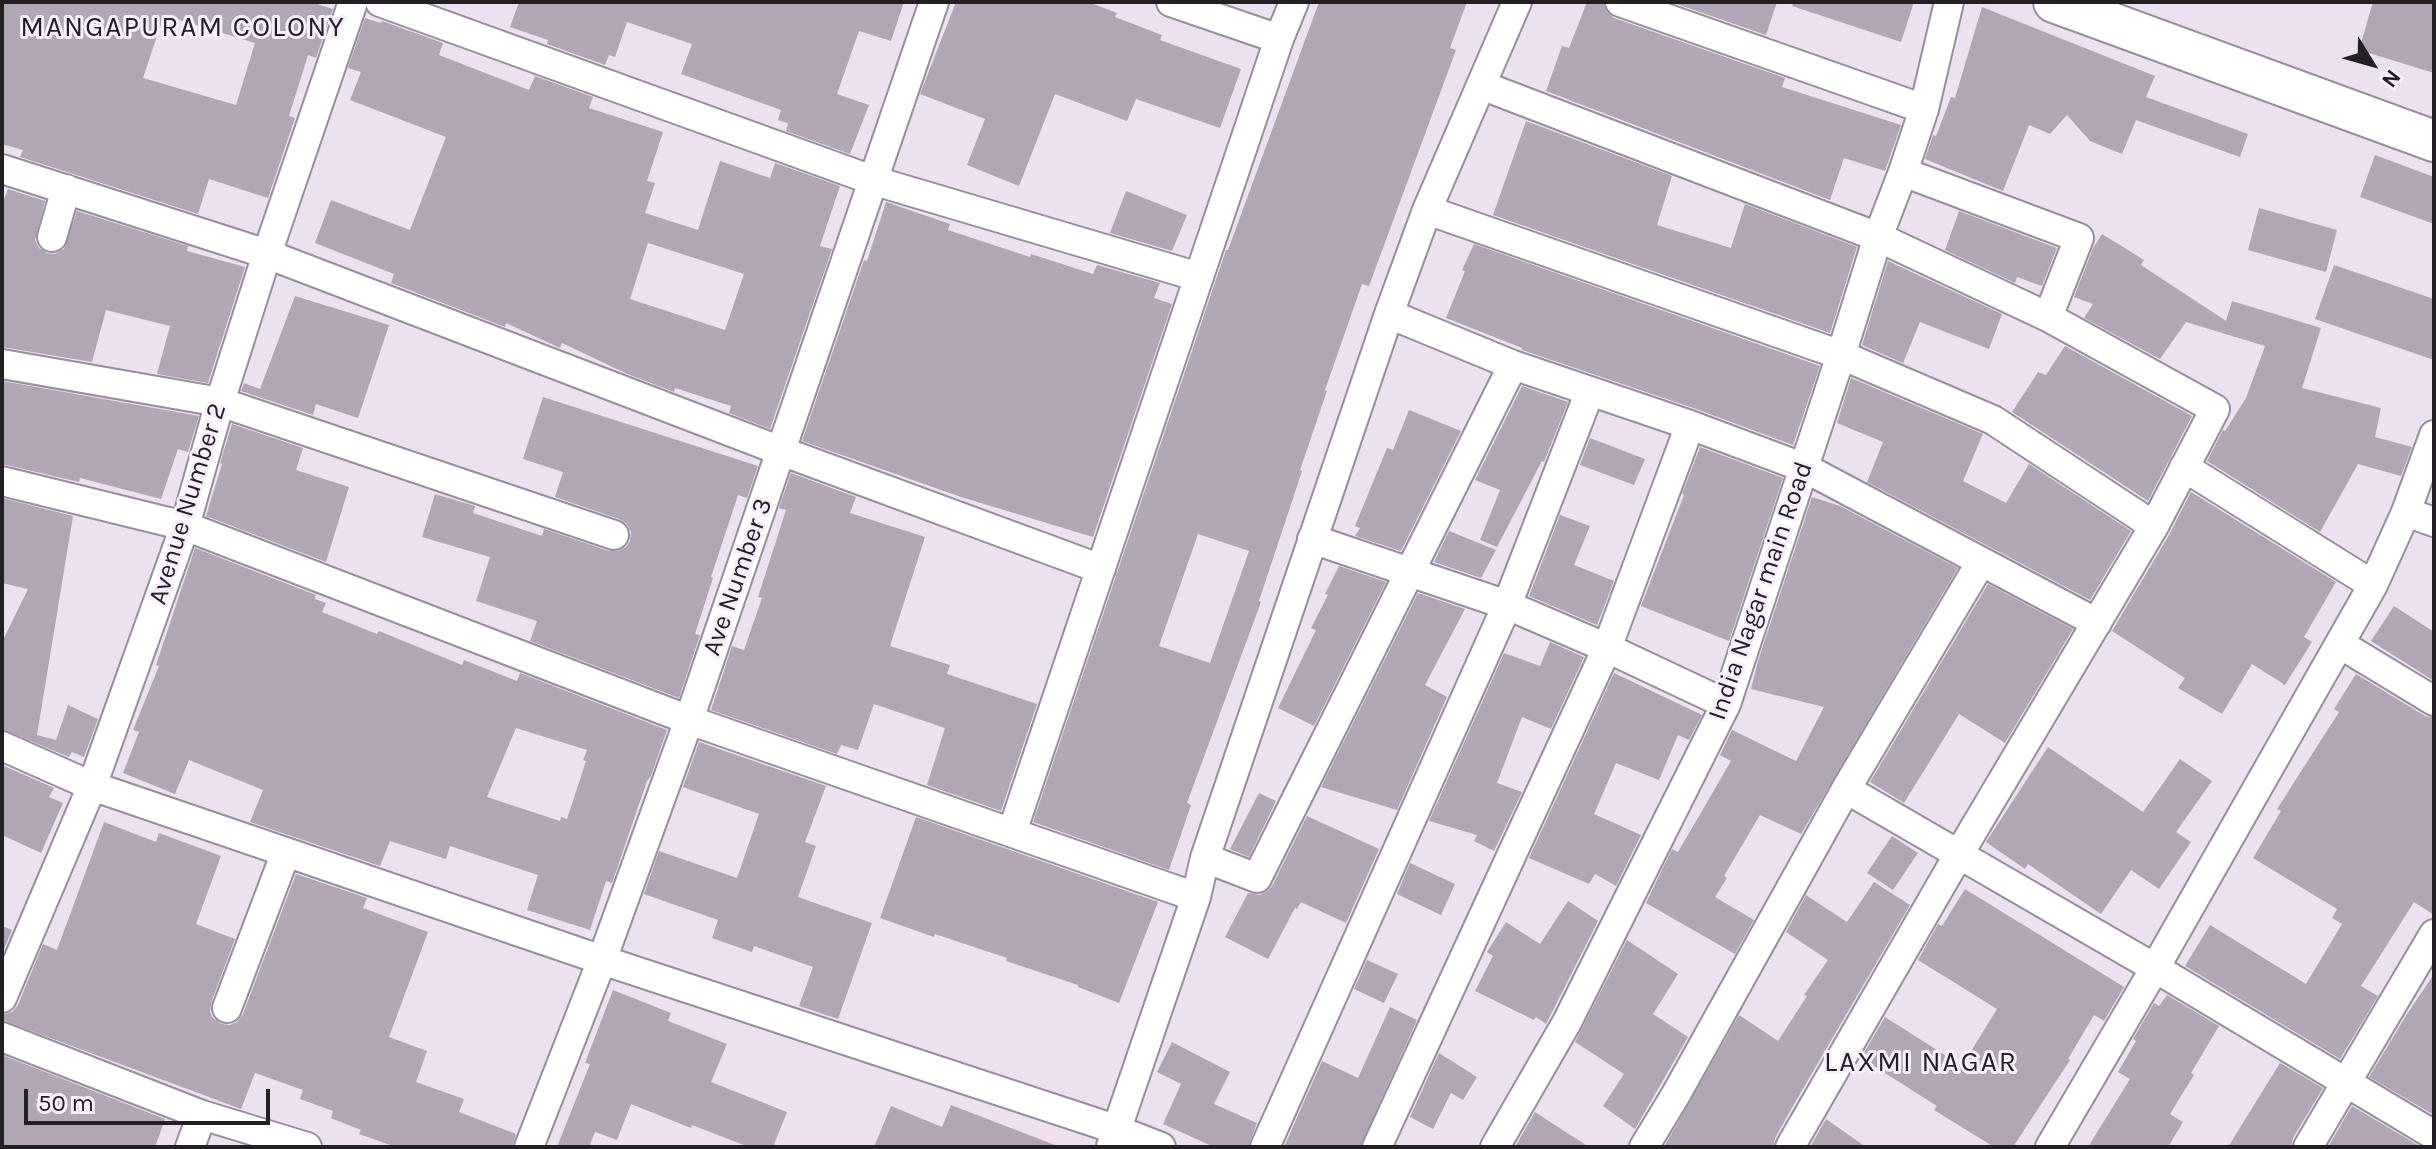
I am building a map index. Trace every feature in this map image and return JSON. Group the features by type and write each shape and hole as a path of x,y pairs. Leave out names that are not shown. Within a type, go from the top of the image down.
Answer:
{"street":[{"name":"Avenue Number 2","path":"2,998 92,786 185,526 267,254 353,2"},
{"path":"380,2 875,181 1199,277"},
{"name":"Ave Number 3","path":"529,1147 602,960 689,720 934,2"},
{"path":"1171,2 1279,39"},
{"path":"1012,832 1294,2"},
{"path":"1113,1138 1389,314 1427,210 1517,2"},
{"path":"1620,2 1924,109"},
{"name":"India Nagar main Road","path":"1495,1147 1567,1022 1726,704 1878,237 1924,109 1949,2"},
{"path":"2054,2 2434,141"},
{"path":"1481,85 1878,237 2048,317 2215,409 2154,526 1790,1147"},
{"path":"2,169 267,254 781,451 1101,569"},
{"path":"1903,172 2079,238 2048,317"},
{"path":"52,237 66,189"},
{"path":"1427,210 1841,355 1993,420 2154,526"},
{"path":"1389,314 1513,365 1805,468 2097,623"},
{"path":"2,364 220,402 614,535"},
{"path":"1205,858 1257,878 1513,365"},
{"path":"1265,1147 1507,605 1590,391"},
{"path":"1377,1147 1607,648 1690,425"},
{"path":"2050,1147 2373,585 2406,512 2434,435"},
{"path":"2184,467 2373,585"},
{"path":"2,481 185,526 689,720 1196,897"},
{"path":"2406,512 2434,522"},
{"path":"1312,539 1507,605 1726,704"},
{"path":"1644,1147 1846,789 1981,562"},
{"path":"2340,644 2434,701"},
{"path":"2,746 92,786 1113,1138 1161,1147"},
{"path":"1846,789 2155,968 2434,1135"},
{"path":"227,1008 286,852"},
{"path":"2308,1147 2434,934"},
{"path":"2,1037 202,1115 307,1147"},
{"path":"190,1147 202,1115"}],"building":[{"path":"2,2 311,2 333,9 316,58 308,55 289,116 295,118 268,198 209,179 198,214 20,157 23,150 2,144","holes":["164,15 255,43 236,105 143,78"]},
{"path":"519,2 904,2 891,41 859,31 837,94 869,105 850,154 786,131 788,123 778,120 781,110 681,74 692,44 627,22 615,57 609,55 605,65 510,27"},
{"path":"956,2 1088,2 1117,13 1115,17 1162,35 1160,40 1241,69 1220,128 1136,99 1127,121 1055,94 1019,186 967,165 985,119 920,94"},
{"path":"1319,2 1467,2 1450,48 1456,50 1369,286 1362,284 1325,390 1261,602 1187,803 1191,805 1169,870 1033,822 1228,250","holes":["1198,534 1249,551 1210,663 1159,646"]},
{"path":"1587,2 1603,2 1614,18 1785,78 1782,87 1901,125 1885,171 1844,158 1830,200 1546,91 1562,46 1569,48"},
{"path":"1671,2 1777,2 1766,35"},
{"path":"1793,2 1914,2 1901,42 1792,6"},
{"path":"2373,2 2434,2 2434,73 2359,50"},
{"path":"1982,7 2155,76 2146,97 2248,134 2240,157 2136,120 2122,154 2090,141 2067,115 2050,134 2029,125 2003,191 1925,159 1951,97 1955,98"},
{"path":"365,18 443,43 439,55 529,90 535,76 593,97 589,108 663,132 647,181 655,183 645,213 698,230 720,161 770,178 775,163 840,186 820,246 832,249 770,429 729,413 731,406 675,388 674,392 562,343 560,348 506,323 505,327 391,283 394,274 315,243 331,200 410,230 446,137 350,100 361,72 348,68","holes":["648,243 744,274 725,330 630,299"]},
{"path":"1526,121 1672,176 1657,225 1731,248 1745,204 1857,247 1830,333 1493,215"},
{"path":"2375,155 2434,177 2434,224 2360,197"},
{"path":"8,189 45,201 35,240 39,248 47,253 55,254 64,249 77,211 188,246 187,251 245,267 208,383 157,374 170,326 106,310 92,362 2,347 2,204"},
{"path":"1126,191 1187,215 1172,251 1110,233"},
{"path":"886,202 950,224 948,230 1030,257 1031,254 1093,274 1097,265 1160,283 1154,298 1172,304 1093,537 961,497 802,441"},
{"path":"2259,208 2337,230 2326,272 2248,250"},
{"path":"1959,211 2057,248 2042,286 2017,277 2015,283 1945,250"},
{"path":"2102,234 2144,260 2141,265 2226,321 2232,301 2321,328 2302,388 2381,408 2375,437 2412,447 2401,476 2358,464 2320,532 2207,461 2223,430 2246,398 2265,346 2186,322 2160,359 2084,318 2093,304 2074,297 2093,248"},
{"path":"1474,244 1820,366 1793,445 1522,350 1446,318"},
{"path":"1888,261 2002,314 1989,349 1920,322 1903,363 1862,345"},
{"path":"2334,265 2434,299 2434,360 2315,319"},
{"path":"295,296 389,325 358,418 316,404 313,415 241,391 244,383 260,389"},
{"path":"2065,346 2192,416 2148,501 2012,412 2038,372 2046,375"},
{"path":"1851,378 1983,434 1963,481 2006,503 2029,464 2131,531 2090,600 1867,482 1883,442 1837,423"},
{"path":"2,381 199,416 188,452 178,449 161,499 80,478 79,482 2,464"},
{"path":"1522,386 1568,402 1544,462 1497,547 1480,540 1500,490 1475,480"},
{"path":"543,397 758,466 747,498 738,495 711,577 695,634 700,635 679,698 530,641 537,621 476,601 490,557 422,537 435,494 475,506 473,513 542,536 544,529 609,551 626,547 631,532 626,523 555,497 563,472 523,459"},
{"path":"1409,410 1461,431 1401,551 1355,536 1360,528 1355,526 1387,448 1393,450"},
{"path":"232,424 303,448 296,470 349,487 326,562 206,516"},
{"path":"1590,438 1645,459 1634,485 1580,465"},
{"path":"1700,447 1783,478 1729,641 1641,606"},
{"path":"791,473 856,497 850,513 925,537 890,646 950,665 947,674 1037,704 1001,811 927,785 945,728 874,704 858,750 841,745 837,754 711,710 732,646 744,650 762,598 758,597 786,510 779,508"},
{"path":"2191,492 2336,582 2304,637 2312,642 2285,685 2252,664 2222,714 2178,688 2185,678 2112,631"},
{"path":"1812,497 1840,506 1958,568 1801,834 1760,815 1724,876 1727,878 1715,897 1754,920 1735,954 1646,903 1672,849 1678,852 1731,761 1720,755 1732,730 1796,761 1824,707 1751,689"},
{"path":"2,498 73,516 37,735 56,740 68,705 98,719 84,757 72,752 69,757 2,729 2,642 28,589 2,583"},
{"path":"1560,515 1590,526 1574,565 1614,581 1597,625 1529,596"},
{"path":"1449,531 1496,550 1481,578 1434,562"},
{"path":"195,548 316,595 315,599 326,603 322,612 377,634 379,631 462,665 464,660 517,681 520,673 667,730 612,883 606,881 590,930 527,910 538,875 450,846 446,859 390,841 380,866 250,822 263,790 189,760 175,794 123,773 139,732 133,730 159,666 156,665","holes":["516,728 587,750 567,819 561,817 560,821 487,797"]},
{"path":"1339,566 1386,582 1314,726 1278,708 1316,630 1311,628"},
{"path":"1988,584 2073,629 2005,743 1959,714 1904,803 1870,782"},
{"path":"1418,593 1465,609 1425,685 1447,697 1397,810 1321,787"},
{"path":"2394,606 2434,632 2434,681 2371,641"},
{"path":"1550,642 1584,657 1551,729 1522,717 1497,783 1522,792 1494,851 1474,841 1477,835 1429,821 1504,653 1540,666"},
{"path":"1614,673 1702,715 1689,740 1678,735 1659,780 1616,763 1594,814 1641,835 1616,886 1595,874 1589,884 1529,858"},
{"path":"2356,674 2425,716 2434,718 2434,915 2414,902 2361,986 2378,996 2340,1059 2185,966 2210,925 2306,984 2342,924 2332,918 2337,909 2253,858 2281,811 2277,809 2339,712 2334,709"},
{"path":"699,742 826,786 805,842 816,846 798,897 872,923 838,1019 799,1006 813,967 754,946 752,952 712,938 718,920 644,894 659,851 737,878 759,814 683,787"},
{"path":"2048,747 2143,812 2180,759 2212,781 2176,832 2191,842 2159,889 2131,870 2101,914 2028,864 2025,869 1986,842"},
{"path":"2,765 54,788 49,797 63,803 41,853 2,835"},
{"path":"1259,793 1276,801 1249,857 1230,849"},
{"path":"1307,816 1379,849 1346,923 1301,902 1268,959 1225,937 1248,893 1260,895 1272,886"},
{"path":"916,817 1158,902 1119,1003 1078,985 1006,961 1007,958 880,918"},
{"path":"104,822 156,842 159,833 221,856 196,924 235,939 211,1003 213,1018 222,1024 237,1022 243,1014 296,874 367,898 363,908 428,932 389,1037 427,1051 416,1082 464,1099 459,1112 516,1134 512,1147 396,1147 359,1134 361,1130 331,1118 333,1111 300,1099 303,1090 255,1073 241,1109 2,1020 2,1015 12,1012 18,1005 43,944 57,950"},
{"path":"1892,836 1918,853 1893,890 1867,873"},
{"path":"1410,863 1455,884 1441,915 1397,894"},
{"path":"1874,882 1910,905 1797,1099 1773,1147 1664,1147 1739,1015 1778,1041 1828,960 1786,932 1806,895 1847,922"},
{"path":"1965,889 2124,987 2104,1021 2094,1015 2070,1060 2013,1147 1994,1147 1934,1110 1937,1106 1861,1058 1885,1017 1962,1066 1997,1009 1918,960 1938,924 1942,926"},
{"path":"1568,901 1598,921 1546,1024 1475,991 1493,956 1487,952 1506,922 1540,944"},
{"path":"2,926 12,930 2,954"},
{"path":"1627,940 1678,974 1653,1014 1688,1037 1635,1129 1603,1106 1624,1074 1575,1042"},
{"path":"1367,960 1398,974 1384,1003 1354,989"},
{"path":"2434,974 2434,1115 2369,1077"},
{"path":"613,990 671,1013 668,1021 727,1044 711,1082 787,1112 773,1147 749,1147 631,1104 617,1140 595,1132 589,1147 557,1147 590,1064 585,1063"},
{"path":"2167,995 2219,1026 2170,1114 2183,1122 2168,1147 2088,1147 2130,1079 2118,1072 2136,1041 2133,1039 2154,1003 2159,1006"},
{"path":"1390,1007 1417,1020 1360,1147 1284,1147 1322,1061 1358,1078"},
{"path":"1172,1042 1230,1072 1214,1104 1257,1123 1248,1147 1214,1147 1163,1124 1181,1084 1157,1072"},
{"path":"1439,1053 1477,1077 1463,1100 1451,1093 1433,1129 1410,1117"},
{"path":"2,1055 165,1119 155,1147 2,1147"},
{"path":"2280,1063 2323,1088 2293,1138 2291,1147 2228,1147"},
{"path":"951,1105 1055,1147 874,1147 891,1106 942,1127"},
{"path":"2352,1106 2421,1147 2328,1147"},
{"path":"1535,1112 1589,1147 1515,1147"},
{"path":"1826,1119 1866,1147 1810,1147"}],"district":[{"name":"MANGAPURAM COLONY","path":"183,28"},
{"name":"LAXMI NAGAR","path":"1921,1063"}]}
